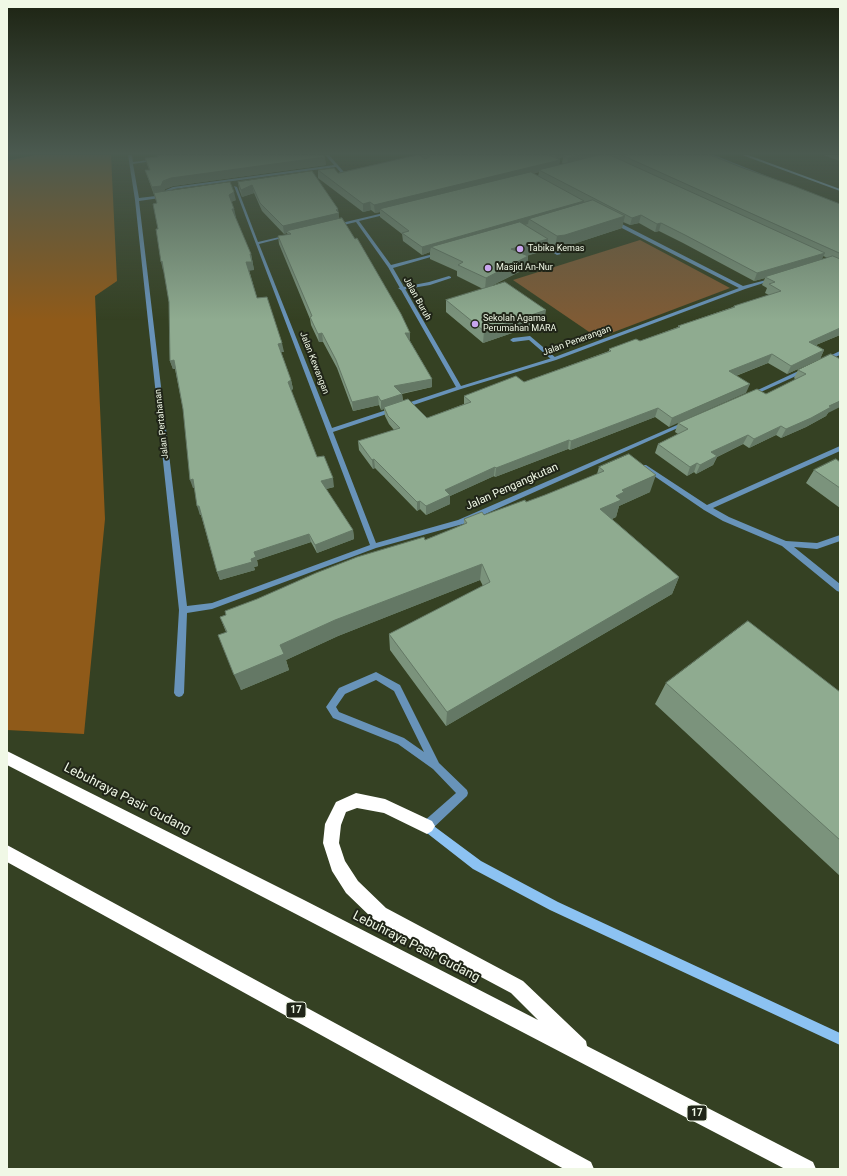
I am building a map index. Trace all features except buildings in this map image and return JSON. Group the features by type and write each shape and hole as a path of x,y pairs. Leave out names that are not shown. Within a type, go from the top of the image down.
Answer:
{"highway":[{"name":"Lebuhraya Pasir Gudang","path":"7,758 298,906 806,1169"},
{"path":"427,826 385,806 356,800 341,807 333,824 331,843 338,865 352,887 380,914 518,987 588,1056"},
{"name":"17","path":"7,853 584,1169"}],"street":[{"name":"Jalan Pertahanan","path":"138,210 182,610 180,693"},
{"name":"Jalan Kewangan","path":"245,210 374,546"},
{"path":"327,227 395,211"},
{"path":"612,220 743,288"},
{"name":"Jalan Buruh","path":"357,221 390,267 459,388"},
{"path":"258,242 296,234"},
{"path":"532,238 559,254"},
{"path":"390,267 444,252"},
{"path":"401,288 430,283 449,277"},
{"name":"Jalan Penerangan","path":"330,431 459,388 554,359 743,288 779,277"},
{"path":"514,340 530,338 554,359"},
{"path":"744,398 840,353"},
{"name":"Jalan Pengangkutan","path":"182,610 212,606 374,546 460,522 693,420"},
{"path":"707,508 840,448"},
{"path":"621,452 628,456"},
{"path":"634,460 726,519 785,544 840,589"},
{"path":"785,544 817,546 840,538"},
{"path":"436,766 397,688 376,676 342,691 331,707 336,715 401,741 436,766 463,793 427,826 477,865 554,906 840,1039"}],"shaded area":[{"path":"7,210 114,210 117,281 95,296 105,519 84,734 7,730"},
{"path":"640,240 730,288 598,338 513,280"}],"place":[{"name":"Tabika Kemas","path":"520,249"},
{"name":"Masjid An-Nur","path":"488,268"},
{"name":"Sekolah Agama Perumahan MARA","path":"475,324"}]}
